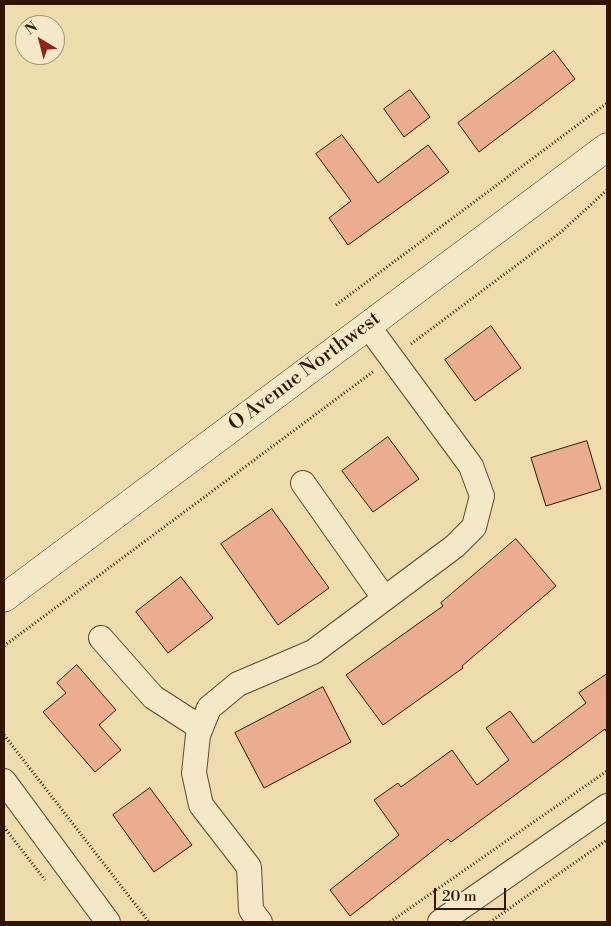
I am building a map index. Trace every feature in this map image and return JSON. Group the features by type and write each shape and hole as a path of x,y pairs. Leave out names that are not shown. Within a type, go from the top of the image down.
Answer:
{"street":[{"name":"O Avenue Northwest","path":"4,598 607,147"},
{"path":"251,918 249,867 201,805 194,773 198,735 209,708 238,684 313,652 455,546 474,527 482,496 471,466 368,326"},
{"path":"303,483 384,598"},
{"path":"101,638 153,697 201,728"},
{"path":"4,781 108,922"},
{"path":"440,922 607,806"}],"path":[{"path":"336,305 607,103"},
{"path":"4,646 561,232 607,190"},
{"path":"4,735 149,922"},
{"path":"390,922 607,771"},
{"path":"4,827 46,883"},
{"path":"490,922 607,840"}],"building":[{"path":"554,51 575,79 479,152 458,123"},
{"path":"410,90 430,117 404,137 384,109"},
{"path":"342,135 378,183 428,145 449,172 348,245 329,218 351,201 316,154"},
{"path":"491,326 521,368 475,401 445,360"},
{"path":"388,437 419,479 373,512 342,471"},
{"path":"587,441 601,489 546,506 531,458"},
{"path":"272,509 329,588 278,625 221,544"},
{"path":"516,539 556,586 462,666 463,668 383,725 346,675 443,606 441,603"},
{"path":"181,577 213,618 168,653 136,612"},
{"path":"77,665 116,710 99,725 121,750 95,772 43,712 66,693 57,683"},
{"path":"607,674 607,733 605,729 451,842 448,839 350,916 330,890 399,835 374,800 398,783 401,787 452,750 477,785 509,760 486,728 510,711 533,743 586,703 579,693"},
{"path":"323,687 351,742 264,788 235,733"},
{"path":"150,788 192,845 154,872 113,815"}]}
